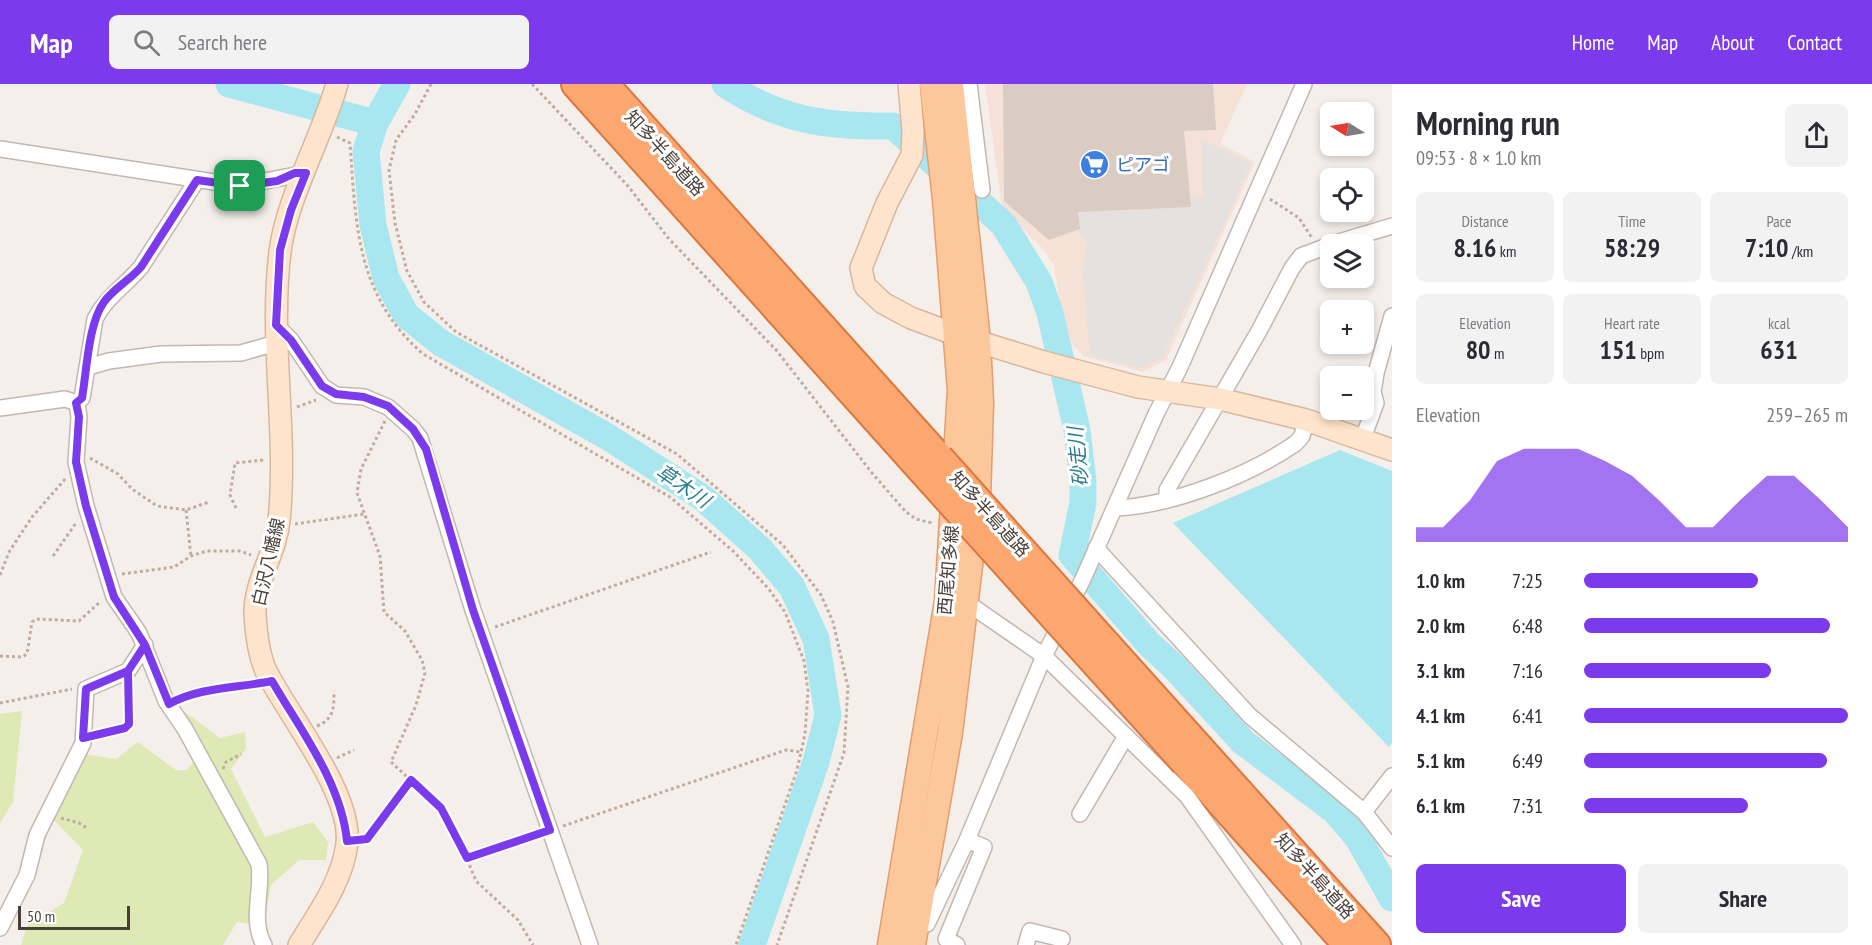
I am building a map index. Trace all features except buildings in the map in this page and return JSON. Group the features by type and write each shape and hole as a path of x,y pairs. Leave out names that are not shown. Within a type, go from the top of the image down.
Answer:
{"highway":[{"name":"知多半島道路","path":"595,90 1192,755 1307,900 1348,945"},
{"name":"知多半島道路","path":"1192,755 1245,799 1376,945"},
{"path":"1245,799 1285,825 1392,935"},
{"path":"1307,900 1310,919 1332,945"}],"main road":[{"path":"909,84 913,130 912,155 887,202 861,268 866,286 883,303 911,318 1078,372 1166,392 1220,399 1306,420 1392,450"},
{"name":"西尾知多線","path":"932,84 964,196"},
{"name":"西尾知多線","path":"913,945 950,732 978,499 981,403 968,338 964,196 951,84"},
{"name":"白沢八幡線","path":"299,945 333,887 347,841 345,817 302,729 272,681 260,655 255,610 258,588 279,523 280,458 276,334 280,250 291,210 335,93"},
{"name":"西尾知多線","path":"890,945 947,601 960,390 968,338"}],"street":[{"path":"964,196 969,84"},
{"path":"927,924 967,840 1044,656 1083,579 1166,392 1180,367 1304,84"},
{"path":"0,149 240,186 277,181 295,173 306,173"},
{"path":"76,403 82,398 95,319 105,300 130,280 141,267 197,180"},
{"path":"1373,234 1392,229"},
{"path":"1167,500 1167,490 1293,268 1301,256 1320,249"},
{"path":"1363,438 1376,403 1373,392 1376,373 1392,316"},
{"path":"88,367 109,361 160,354 242,353 276,334 291,340 322,386 340,395 364,397 392,410 413,429 426,449 473,610 590,945"},
{"path":"0,408 65,399 76,403"},
{"path":"76,403 79,417 77,458 87,509 106,576 112,592 145,645 169,704 260,864 262,883 256,923 264,945"},
{"path":"1115,508 1141,507 1223,480 1285,451 1302,435 1306,420"},
{"path":"1093,553 1250,716 1364,812 1392,848"},
{"path":"966,602 1044,656 1187,796 1293,945"},
{"path":"0,928 24,883 33,859 37,835 83,738 86,689 128,671 145,645"},
{"path":"1080,814 1126,736"},
{"path":"1364,812 1392,776"},
{"path":"948,943 984,847 967,840"},
{"path":"1026,945 1030,931 1062,939"}],"path":[{"path":"431,84 415,114 396,140 389,170 395,223 407,271 424,302 456,332 677,454 783,545 821,595 833,622 848,687 844,753 777,945"},
{"path":"532,84 628,186 669,239 777,351 906,512 916,519 952,525"},
{"path":"323,128 350,143 354,208 371,284 381,308 407,341 432,360 669,497 734,550 768,588 785,612 804,661 808,710 801,752 783,812 736,945"},
{"path":"1256,190 1299,218 1320,239"},
{"path":"279,413 287,412 305,402 334,400 340,395"},
{"path":"392,410 361,469 357,493 364,514 371,525 380,556 384,612 405,631 422,660 425,673 416,705 391,762 441,808 467,858 476,881 518,920 533,945"},
{"path":"0,575 9,552 32,517 69,475 77,458 118,474 132,489 158,506 186,510 209,502"},
{"path":"236,508 230,495 235,463 280,458"},
{"path":"53,556 87,509"},
{"path":"186,510 191,556"},
{"path":"279,523 321,522 364,514"},
{"path":"106,576 174,567 191,556 207,551 240,551 267,561"},
{"path":"482,632 711,552"},
{"path":"0,656 22,657 27,654 32,622 36,620 79,621 112,592"},
{"path":"83,738 125,728 129,724 128,671"},
{"path":"169,704 181,697 211,690 272,681"},
{"path":"0,703 77,688 86,689"},
{"path":"302,729 328,721 333,715 334,691"},
{"path":"467,858 786,750 801,752"},
{"path":"347,841 367,839 411,780"},
{"path":"48,815 79,823 87,828"}],"shaded area":[{"path":"985,84 1247,84 1220,144 1255,162 1166,360 1143,372 1083,356 1071,342 1059,299 1054,265 1042,248 1002,208"},
{"path":"1201,139 1251,164 1163,357 1142,368 1090,355 1083,276 1086,243 1077,230 1080,229 1078,212 1191,207 1190,197 1203,197"}],"green space":[{"path":"177,706 220,738 245,732 246,749 231,769 265,837 313,822 328,842 326,860 299,860 271,885 264,926 237,922 223,945 21,945 27,926 64,903 83,850 51,817 84,754 116,759 138,742 176,770 187,770 203,749"},
{"path":"22,711 13,802 0,823 0,714"}],"water":[{"path":"1340,450 1392,471 1392,743 1389,747 1173,523"}],"waterway":[{"path":"229,84 375,123"},
{"name":"草木川","path":"397,84 375,123 366,151 373,225 386,278 406,315 441,343 608,437 703,498 760,549 792,587 816,639 828,715 816,762 752,945"},
{"name":"砂走川","path":"725,84 785,114 826,123 893,126 1003,224 1039,282 1050,313 1077,430 1083,481 1083,503 1072,555 1149,644 1174,667 1243,742 1335,811 1358,838 1392,898"}],"place":[{"name":"ピアゴ","path":"1095,164"}],"route":[{"path":"240,186 197,180 141,267 130,280 105,300 95,319 82,398 76,403 79,417 76,462 106,576 114,597 145,645 128,671 130,674 128,682 129,724 125,728 88,739 83,738 86,689 128,671 132,664 145,645 154,672 169,704 181,697 211,690 238,688 272,681 322,765 345,817 347,841 367,839 379,826 411,780 441,808 455,831 467,858 550,830 473,610 426,449 413,429 388,406 364,397 336,394 322,386 291,340 276,325 280,250 291,210 306,173 295,173 277,181 240,186"}]}
